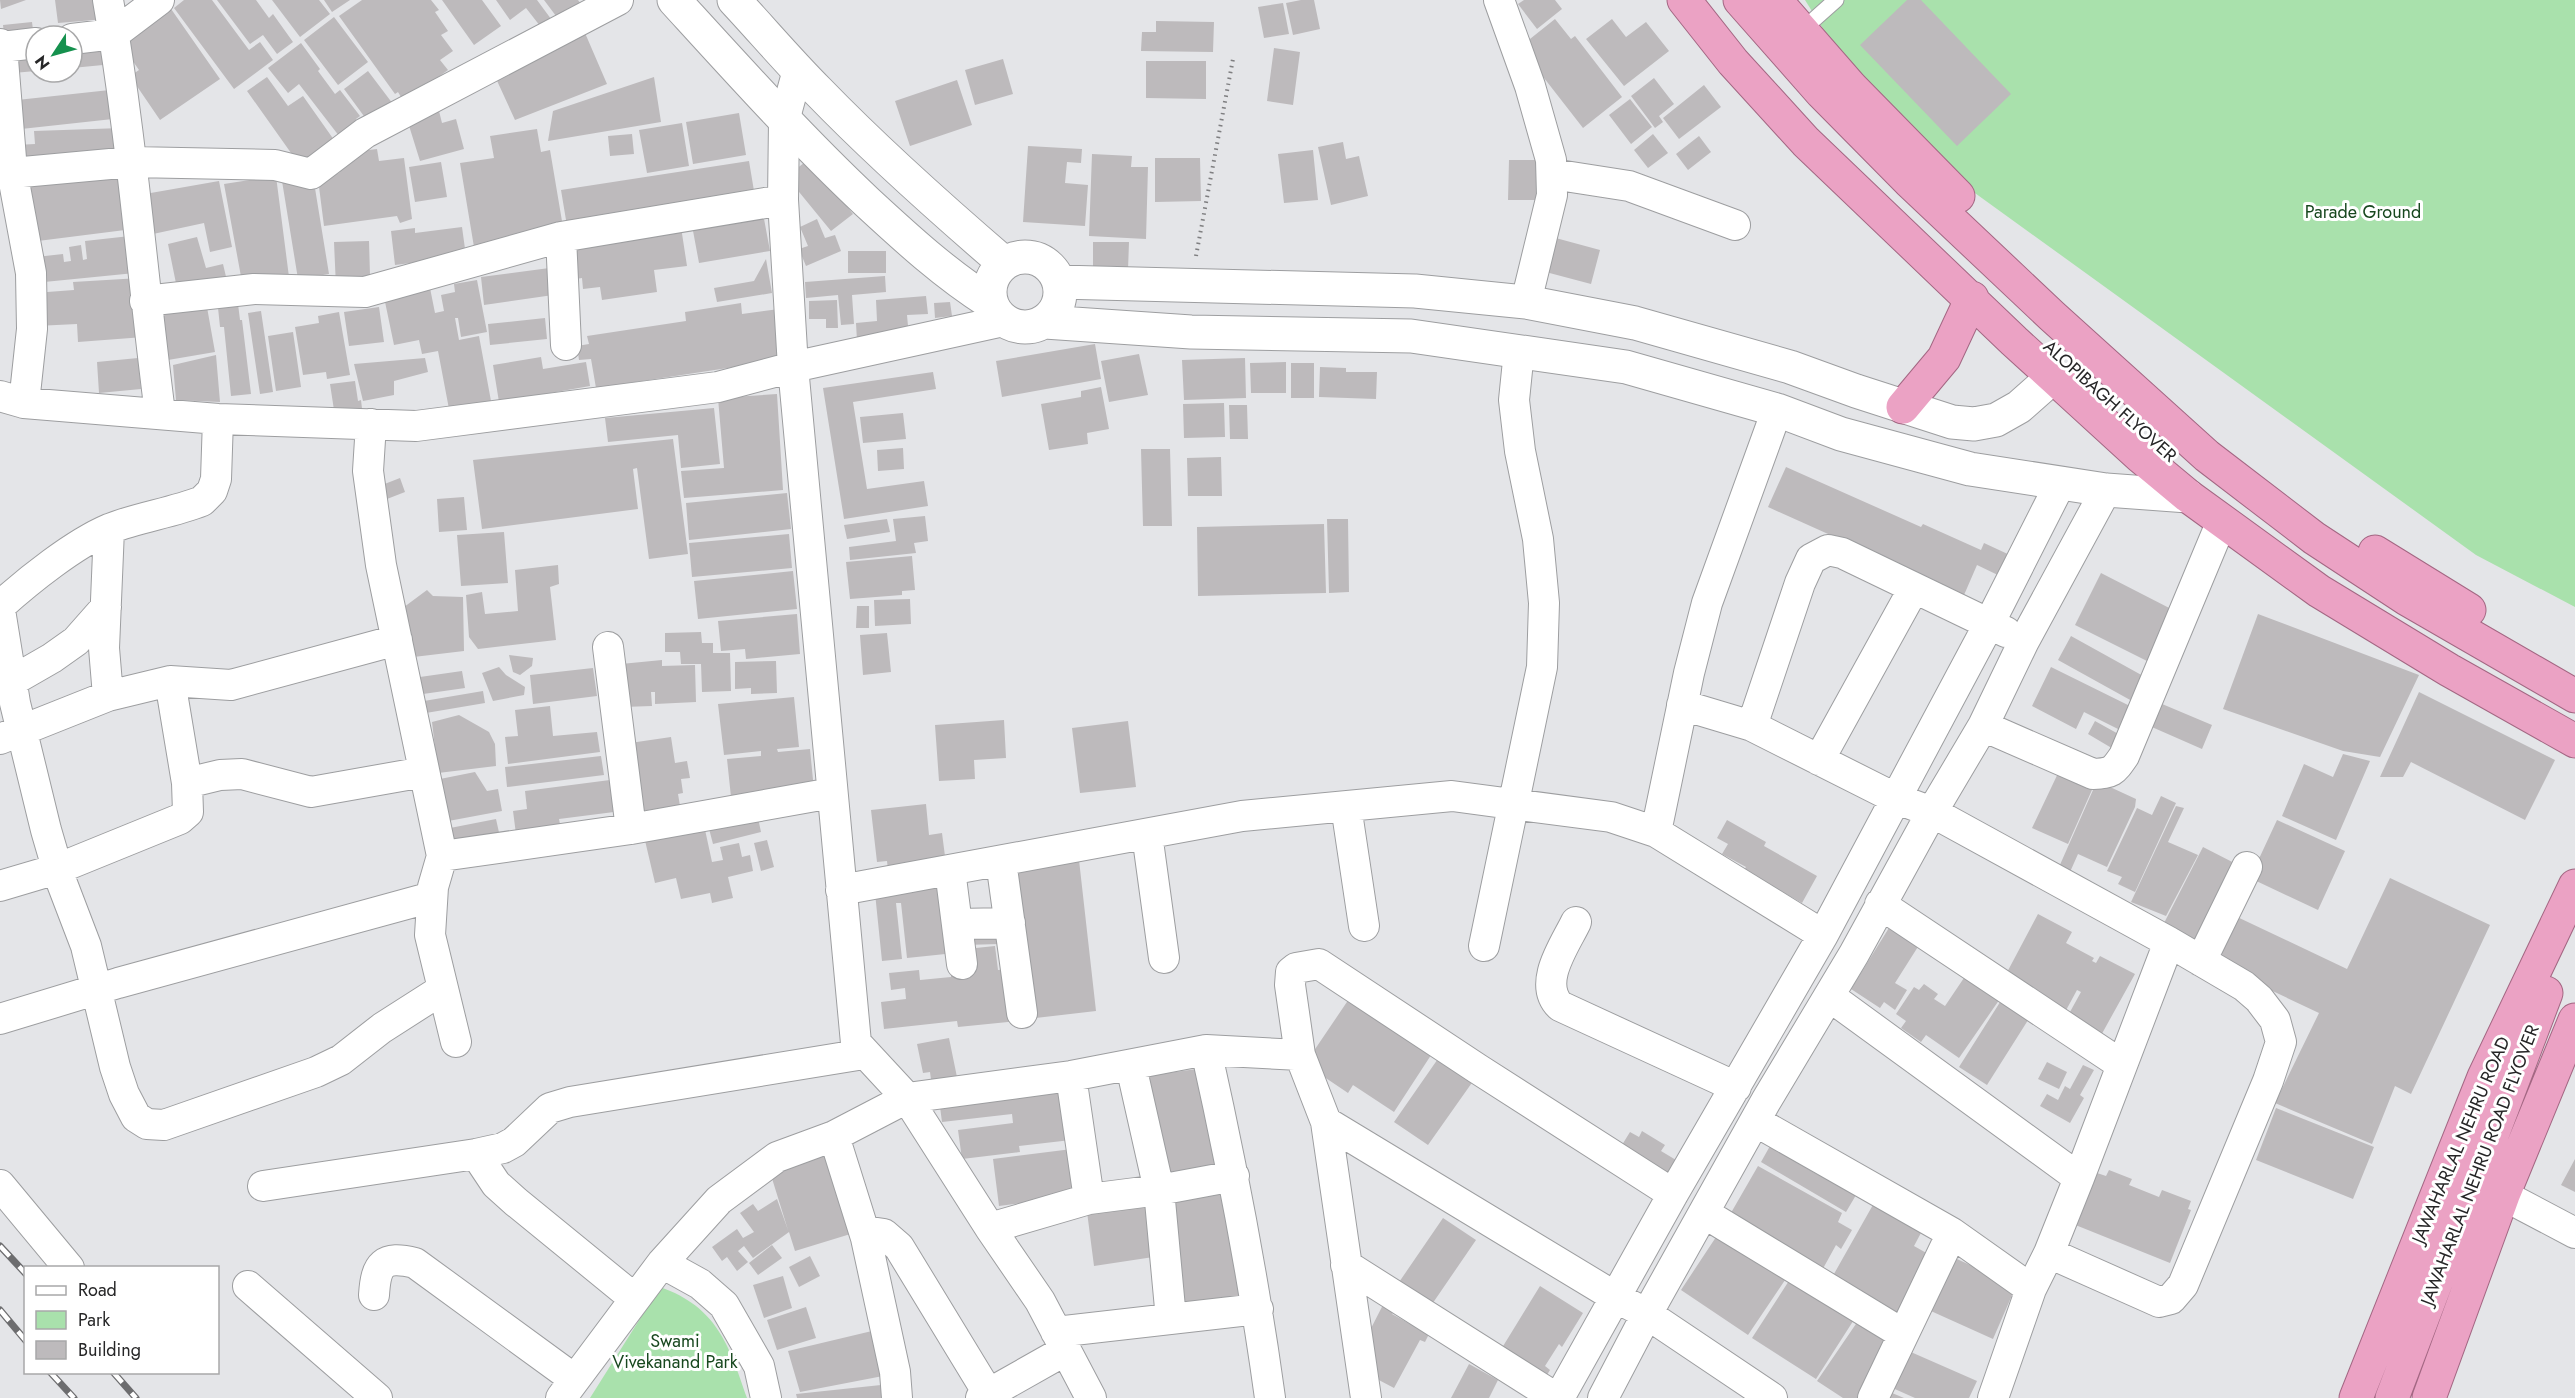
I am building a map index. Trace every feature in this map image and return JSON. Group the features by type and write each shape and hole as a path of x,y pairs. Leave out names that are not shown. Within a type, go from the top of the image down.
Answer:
{"highway":[{"path":"1684,0 1732,62 1806,142 2053,376 2140,456 2188,496 2319,591 2356,615 2575,741"},
{"name":"ALOPIBAGH FLYOVER","path":"1709,0 1793,99 1853,162 1998,301 2175,459 2301,562 2392,619 2575,725"},
{"name":"ALOPIBAGH FLYOVER","path":"1740,0 1821,93 1909,181 2052,316 2207,456 2314,538 2407,599 2575,696"},
{"path":"1775,0 1800,32 1907,147 1998,236 2123,352 2246,461 2366,547 2487,621 2575,670"},
{"path":"1903,407 1944,358 1972,298"},
{"name":"JAWAHARLAL NEHRU ROAD","path":"2356,1398 2484,1077 2575,886"},
{"name":"JAWAHARLAL NEHRU ROAD FLYOVER","path":"2392,1398 2543,1000 2575,935"},
{"path":"2429,1398 2503,1195 2575,1020"}],"main road":[{"path":"674,0 784,121 900,233 997,312 1024,328 1035,327 1053,314 1059,304 1059,282 1046,264 1036,259 1014,258 1004,263 991,281 997,312"},
{"path":"734,0 798,70 922,192 1004,263"},
{"path":"1059,282 1415,291 1526,302 1635,323 1790,367 1952,422 1974,424 1996,420 2019,407 2053,376"},
{"path":"1276,288 1276,333"},
{"path":"1045,321 1191,332 1411,336 1626,367 1777,410 1841,434 1970,469 2106,490 2188,496"},
{"path":"1996,420 2005,474"}],"street":[{"path":"108,0 132,162 145,301 160,413"},
{"path":"84,38 114,34 159,0"},
{"path":"6,172 132,162 275,165 311,174 365,133 618,0"},
{"path":"1499,0 1530,86 1551,160 1552,195 1526,302"},
{"path":"24,44 1,46 6,172 31,273 32,329 12,400 218,419 416,426 718,387 997,312"},
{"path":"798,70 784,121 783,200 794,367 855,1043 907,1098 990,1228 1040,1301 1091,1398"},
{"path":"1552,174 1629,186 1735,225"},
{"path":"145,301 254,290 365,292 561,237 783,200"},
{"path":"561,237 566,345"},
{"path":"1484,946 1542,667 1544,603 1538,539 1520,451 1514,400 1519,351"},
{"path":"1656,832 1682,705 1707,603 1745,492 1777,410"},
{"path":"218,419 216,480 212,491 202,501 109,529 78,547 23,585 0,608 12,681 11,735 86,946 115,1067 124,1094 136,1117 147,1124 164,1125 316,1071 340,1060 382,1028 443,989"},
{"path":"370,424 368,471 381,565 441,856 432,897 430,934 456,1042"},
{"path":"1346,1265 1558,1398 1823,936 1989,624 2061,482"},
{"path":"1604,1398 1647,1314 1755,1121 1983,726 2024,641 2106,490"},
{"path":"1983,726 2093,774 2109,774 2115,769 2124,756 2222,520"},
{"path":"108,696 104,648 109,529"},
{"path":"1752,726 1810,560 1828,550 1842,553 2024,641"},
{"path":"1819,760 1914,588"},
{"path":"12,681 76,641 106,608"},
{"path":"11,735 108,696 170,681 231,685 396,640"},
{"path":"608,647 631,829"},
{"path":"0,886 57,869 180,819 188,812 187,783 170,681"},
{"path":"1682,705 1752,726 1897,799 1932,812 2169,942 2244,986 2259,999 2275,1020 2281,1042 2268,1081 2183,1285 2171,1299 2159,1302 2049,1253"},
{"path":"187,783 220,775 242,774 311,792 424,772"},
{"path":"441,856 631,829 832,793"},
{"path":"841,890 1242,816 1452,796 1611,817 1656,832 1823,936"},
{"path":"1346,806 1364,926"},
{"path":"1147,834 1164,958"},
{"path":"1001,861 1022,1013"},
{"path":"2201,961 2247,867"},
{"path":"950,870 962,964"},
{"path":"0,1019 97,989 432,897"},
{"path":"1880,904 2122,1065"},
{"path":"1576,922 1552,971 1550,988 1553,1000 1560,1006 1736,1087"},
{"path":"957,924 1010,923"},
{"path":"1993,1398 2031,1289 2049,1253 2079,1178 2169,942"},
{"path":"1366,1398 1326,1122 1300,1055 1290,984 1291,972 1296,968 1319,964 1673,1194"},
{"path":"1829,996 2079,1178"},
{"path":"1206,1050 1234,1176 1270,1398"},
{"path":"374,1295 375,1276 387,1261 401,1259 415,1263 568,1389 662,1263 719,1200 777,1157 834,1136 907,1098 1071,1076 1206,1050 1300,1055"},
{"path":"263,1186 503,1148 514,1142 550,1108 570,1102 864,1054"},
{"path":"1131,1066 1159,1190 1171,1319"},
{"path":"1071,1076 1089,1199"},
{"path":"1755,1121 1952,1233 2031,1289"},
{"path":"1326,1122 1647,1314 1772,1398"},
{"path":"834,1136 864,1231 896,1385 914,1398"},
{"path":"476,1154 496,1184 635,1299"},
{"path":"990,1228 1089,1199 1159,1190 1234,1176"},
{"path":"0,1185 67,1266"},
{"path":"2503,1195 2575,1233"},
{"path":"1704,1213 1903,1334"},
{"path":"864,1231 884,1234 899,1247 987,1397 1061,1341 1171,1319 1257,1309"},
{"path":"1873,1398 1952,1233"},
{"path":"662,1263 700,1284 724,1305 759,1366 766,1398"},
{"path":"248,1286 377,1398"}],"lane":[{"path":"1800,32 1836,0"}],"path":[{"path":"1190,286 1233,59"}],"green space":[{"name":"Parade Ground","path":"1805,0 2575,0 2575,607 2476,555 1885,128"},
{"name":"Swami Vivekanand Park","path":"660,1287 695,1305 708,1317 727,1345 747,1398 590,1398"}],"building":[{"path":"0,0 26,0 1,9"},
{"path":"55,0 104,0 106,19 58,23"},
{"path":"184,0 212,0 249,50 260,42 273,60 234,89 174,8"},
{"path":"217,0 256,0 269,18 273,14 293,42 277,54 263,35 250,44"},
{"path":"272,0 319,0 330,14 300,37"},
{"path":"324,0 350,0 332,12"},
{"path":"362,0 431,0 439,10 435,12 448,31 441,35 453,51 440,60 448,70 404,102 398,92 395,94 339,16"},
{"path":"442,0 482,0 501,26 474,45"},
{"path":"496,0 537,0 554,23 544,31 526,8 510,20"},
{"path":"544,0 578,0 581,4 559,20"},
{"path":"1314,0 1320,29 1293,35 1286,3"},
{"path":"1524,0 1555,0 1562,9 1537,29 1518,4"},
{"path":"1907,0 1921,0 2011,94 1957,146 1860,45"},
{"path":"1283,3 1289,34 1264,38 1258,7"},
{"path":"169,6 220,79 160,120 130,76 139,70 119,41"},
{"path":"334,17 368,62 338,85 304,40"},
{"path":"1555,19 1571,39 1575,36 1622,97 1583,128 1520,47"},
{"path":"1612,19 1626,37 1646,22 1669,51 1624,86 1586,39"},
{"path":"1156,21 1214,22 1213,52 1141,51 1142,32 1156,32"},
{"path":"32,22 32,24 24,24 24,34 4,33 3,25"},
{"path":"109,22 84,30 84,25"},
{"path":"585,33 607,84 515,120 493,72"},
{"path":"101,40 103,65 84,67 84,42"},
{"path":"301,43 335,94 340,90 360,116 356,119 364,130 346,145 299,84 288,93 268,68"},
{"path":"24,47 24,72 13,73 11,48"},
{"path":"1274,48 1300,52 1293,105 1267,101"},
{"path":"1003,59 1013,94 975,105 965,70"},
{"path":"1146,61 1206,61 1206,99 1146,98"},
{"path":"368,71 396,108 372,127 344,89"},
{"path":"267,77 288,106 303,96 339,147 309,168 301,156 296,160 247,91"},
{"path":"654,77 661,122 548,141 553,111"},
{"path":"1654,78 1674,104 1659,116 1663,122 1655,128 1631,96"},
{"path":"957,80 972,125 910,146 895,101"},
{"path":"1704,85 1721,107 1679,139 1663,118"},
{"path":"119,89 122,118 12,130 8,101"},
{"path":"1630,99 1652,127 1631,144 1609,115"},
{"path":"438,107 442,123 456,119 464,149 420,161 406,116"},
{"path":"739,113 746,155 693,164 686,122"},
{"path":"682,123 689,166 647,173 639,130"},
{"path":"122,128 123,161 17,169 16,145 35,144 34,131"},
{"path":"537,129 541,152 550,150 564,233 474,247 460,163 494,158 490,136"},
{"path":"632,134 634,154 610,156 608,136"},
{"path":"1653,134 1668,153 1648,168 1634,150"},
{"path":"1699,136 1711,152 1688,170 1676,154"},
{"path":"1343,142 1346,159 1359,156 1368,196 1331,205 1318,147"},
{"path":"1028,146 1082,149 1081,163 1067,162 1065,183 1088,185 1085,226 1023,222"},
{"path":"377,149 379,161 404,158 412,219 400,223 397,216 324,226 318,179 339,173 352,152"},
{"path":"1313,150 1318,200 1284,203 1278,154"},
{"path":"1092,154 1132,156 1131,167 1148,167 1146,239 1089,236"},
{"path":"1155,158 1200,158 1201,201 1155,202"},
{"path":"809,159 853,214 831,231 795,187 799,184 791,173"},
{"path":"1509,160 1542,160 1542,200 1508,200"},
{"path":"749,161 756,203 568,232 561,190"},
{"path":"441,162 447,197 415,202 409,167"},
{"path":"116,166 125,230 30,242 21,178"},
{"path":"276,176 289,277 242,282 224,184"},
{"path":"313,176 329,274 298,279 282,181"},
{"path":"219,181 232,247 210,252 204,223 153,234 145,194"},
{"path":"762,208 770,251 699,263 691,220"},
{"path":"817,219 825,238 835,235 841,251 806,266 799,249 808,246 800,227"},
{"path":"462,227 466,256 395,265 391,231 415,228 415,233"},
{"path":"681,227 687,266 654,270 657,292 602,300 600,287 583,289 582,278 570,280 565,243"},
{"path":"130,236 135,273 34,283 36,257 63,254 64,262 71,261 69,247 81,245 83,260 87,259 85,241"},
{"path":"197,237 206,268 223,264 228,285 179,298 168,244"},
{"path":"1552,237 1600,250 1591,284 1542,271"},
{"path":"369,241 370,275 383,274 336,287 334,242"},
{"path":"1093,242 1129,242 1128,270 1093,269"},
{"path":"848,251 886,251 886,273 848,273"},
{"path":"766,259 772,293 717,302 714,288 754,281"},
{"path":"557,267 560,294 484,305 481,277"},
{"path":"885,276 886,292 852,295 854,324 841,325 838,295 806,298 805,282"},
{"path":"140,278 144,337 78,342 77,324 36,326 34,293 74,290 73,282"},
{"path":"477,280 487,332 461,337 458,318 455,318 459,340 479,336 491,401 449,409 438,351 422,354 419,340 394,345 384,297 430,288 435,313 444,311 441,295 455,292 454,284"},
{"path":"205,296 215,352 168,360 158,306"},
{"path":"237,296 251,394 231,396 224,327 220,327 217,298"},
{"path":"926,296 928,314 907,315 909,337 857,341 856,323 877,321 876,300"},
{"path":"837,300 838,328 826,328 826,319 809,319 809,301"},
{"path":"950,302 952,316 935,318 934,303"},
{"path":"741,303 742,314 779,309 787,359 596,388 591,359 579,360 577,346 589,344 587,336 686,321 685,312"},
{"path":"379,307 384,342 349,346 344,312"},
{"path":"261,311 273,392 260,394 248,313"},
{"path":"339,312 350,375 327,379 326,372 303,375 295,327 319,323 318,316"},
{"path":"545,318 547,339 490,345 488,324"},
{"path":"293,332 301,387 276,391 268,336"},
{"path":"1095,344 1101,379 1002,397 996,361"},
{"path":"1139,354 1148,395 1109,402 1101,361"},
{"path":"216,355 220,402 176,400 173,365"},
{"path":"541,357 543,369 586,362 590,386 499,402 493,365"},
{"path":"138,358 141,389 99,393 97,362"},
{"path":"425,358 428,372 394,381 394,395 363,401 354,364"},
{"path":"1245,358 1246,398 1184,400 1182,360"},
{"path":"1286,362 1286,393 1251,393 1250,363"},
{"path":"1291,363 1314,363 1314,398 1291,398"},
{"path":"1320,367 1346,368 1346,372 1377,372 1376,399 1319,397"},
{"path":"933,372 936,389 853,402 867,489 924,481 928,506 844,519 823,388"},
{"path":"355,381 363,417 334,410 330,384"},
{"path":"1101,387 1109,429 1087,433 1088,444 1049,450 1041,404 1081,397 1081,391"},
{"path":"777,394 783,490 684,498 681,471 724,468 718,398"},
{"path":"1224,403 1225,437 1184,438 1183,404"},
{"path":"1229,405 1247,405 1248,439 1230,439"},
{"path":"714,408 720,464 681,468 678,435 608,442 605,418"},
{"path":"903,413 906,439 863,443 860,417"},
{"path":"673,439 688,554 649,559 637,468 633,469 638,509 482,529 473,460"},
{"path":"903,448 904,469 878,471 877,450"},
{"path":"1141,449 1170,449 1172,526 1143,526"},
{"path":"1221,457 1222,496 1188,496 1187,458"},
{"path":"1786,467 1921,527 1923,524 1981,550 1984,543 2012,556 2002,577 1977,565 1964,595 1768,507"},
{"path":"400,478 405,492 387,499 382,485"},
{"path":"787,493 791,529 689,540 686,503"},
{"path":"464,497 467,530 439,532 437,499"},
{"path":"925,516 928,541 914,543 916,553 850,560 849,547 896,541 893,519"},
{"path":"887,519 890,532 847,539 844,525"},
{"path":"1327,519 1348,519 1349,592 1329,593"},
{"path":"1324,524 1326,593 1198,596 1197,527"},
{"path":"504,532 508,583 461,586 457,535"},
{"path":"789,534 792,568 692,577 689,543"},
{"path":"912,556 915,590 902,591 902,595 850,599 846,562"},
{"path":"558,565 559,584 550,587 556,640 478,649 469,637 466,595 482,592 485,614 518,611 515,570"},
{"path":"793,571 797,609 698,619 694,581"},
{"path":"2101,573 2179,613 2153,664 2075,625"},
{"path":"427,590 433,596 463,597 464,651 405,658 396,613"},
{"path":"910,599 911,624 875,626 874,600"},
{"path":"857,606 869,606 869,628 856,628"},
{"path":"797,614 800,654 746,659 745,649 721,651 718,621"},
{"path":"2258,614 2419,675 2380,757 2343,751 2223,709"},
{"path":"701,632 702,643 713,643 713,653 730,653 731,691 702,692 701,664 681,664 680,652 665,652 665,633"},
{"path":"887,633 891,672 863,675 860,635"},
{"path":"2071,636 2145,677 2132,701 2058,660"},
{"path":"509,655 533,658 532,666 520,675 513,672"},
{"path":"662,660 662,666 695,665 696,702 655,704 655,692 651,692 652,706 623,707 621,664"},
{"path":"776,661 777,693 751,694 751,688 735,689 735,662"},
{"path":"499,667 506,675 525,687 524,695 493,701 482,673"},
{"path":"2051,667 2134,708 2122,731 2084,712 2076,729 2032,706"},
{"path":"593,668 597,696 533,704 530,675"},
{"path":"462,671 465,688 423,694 420,677"},
{"path":"483,691 485,703 420,714 418,702"},
{"path":"2419,692 2555,760 2525,820 2411,762 2403,777 2380,777"},
{"path":"794,697 799,747 777,749 778,752 810,749 814,790 731,797 727,759 761,756 761,751 724,755 718,704"},
{"path":"2155,701 2212,725 2202,749 2145,724"},
{"path":"550,706 553,736 597,732 600,752 508,764 505,737 518,736 515,710"},
{"path":"459,715 489,732 495,744 496,766 438,773 432,722"},
{"path":"1004,720 1006,758 974,760 975,779 939,781 935,725"},
{"path":"1128,721 1136,787 1080,793 1072,728"},
{"path":"2095,721 2122,736 2115,750 2088,734"},
{"path":"671,737 675,763 687,761 690,778 681,779 683,793 678,794 680,806 640,811 630,743"},
{"path":"2343,754 2370,761 2336,840 2282,816 2304,764 2333,777"},
{"path":"601,756 604,775 507,787 505,767"},
{"path":"2061,767 2095,783 2068,844 2032,828"},
{"path":"475,772 487,791 498,789 502,811 443,822 435,780"},
{"path":"610,780 614,812 559,819 561,829 516,834 513,811 527,809 525,791"},
{"path":"2097,781 2136,799 2135,807 2107,867 2078,854 2070,872 2059,867"},
{"path":"2161,796 2176,803 2135,892 2118,884 2122,877 2107,871 2137,808 2152,815"},
{"path":"926,804 929,835 942,833 946,864 888,870 887,861 877,862 871,810"},
{"path":"2176,806 2184,808 2168,842 2198,855 2166,916 2131,902"},
{"path":"758,818 761,832 713,844 707,821"},
{"path":"496,819 500,837 449,847 445,829"},
{"path":"1727,820 1766,842 1764,846 1817,876 1802,903 1744,870 1746,867 1722,854 1728,844 1717,838"},
{"path":"2277,820 2345,851 2318,910 2250,878"},
{"path":"704,825 712,862 723,860 720,847 739,843 742,857 750,855 753,871 728,877 733,898 712,903 710,893 681,899 676,878 655,883 643,832"},
{"path":"767,840 774,867 761,871 754,843"},
{"path":"2203,847 2244,868 2203,948 2162,927"},
{"path":"1079,860 1096,1011 1027,1019 1010,868"},
{"path":"2390,878 2490,925 2411,1094 2395,1086 2372,1144 2275,1103 2319,1013 2211,962 2233,915 2347,969"},
{"path":"947,882 955,953 907,958 901,903 896,903 902,959 882,961 875,893"},
{"path":"2038,914 2072,932 2066,943 2094,958 2092,961 2096,963 2100,956 2135,974 2099,1039 2065,1021 2081,992 2077,990 2064,1014 2004,978"},
{"path":"1892,923 1921,942 1895,983 1907,990 1895,1010 1884,1002 1880,1008 1851,989"},
{"path":"1000,931 1000,944 964,945 964,933"},
{"path":"995,946 998,970 1012,969 1018,1021 958,1027 957,1021 884,1029 881,1002 906,999 905,988 891,990 889,973 919,970 920,980 951,977 951,973 966,949"},
{"path":"1970,969 2004,993 1959,1058 1926,1035 1921,1042 1901,1028 1906,1021 1896,1014 1914,987 1919,990 1924,984 1938,994 1934,999 1945,1006"},
{"path":"1353,993 1435,1049 1394,1112 1353,1085 1348,1093 1305,1064"},
{"path":"2002,999 2030,1017 1987,1085 1959,1067"},
{"path":"949,1038 958,1082 932,1087 930,1072 923,1073 917,1044"},
{"path":"1442,1053 1476,1077 1428,1145 1394,1122"},
{"path":"2047,1062 2067,1072 2059,1089 2038,1079"},
{"path":"2083,1065 2094,1070 2080,1095 2084,1098 2070,1123 2040,1106 2047,1094 2058,1100 2065,1086 2070,1089"},
{"path":"1204,1068 1219,1172 1161,1180 1146,1076"},
{"path":"1063,1085 1071,1140 1019,1146 1020,1152 962,1159 958,1130 1013,1123 1012,1114 942,1122 939,1099"},
{"path":"2276,1108 2374,1147 2353,1199 2256,1160"},
{"path":"1642,1131 1665,1145 1661,1151 1676,1160 1663,1181 1617,1153 1630,1132 1639,1137"},
{"path":"832,1146 857,1232 795,1251 789,1232 753,1258 744,1246 738,1251 748,1262 737,1271 727,1257 722,1261 712,1247 737,1229 743,1238 754,1232 740,1213 753,1204 758,1211 777,1199 788,1230 770,1172"},
{"path":"1770,1146 1818,1175 1822,1168 1859,1190 1846,1212 1761,1162"},
{"path":"1072,1149 1078,1196 999,1206 993,1159"},
{"path":"2575,1159 2575,1192 2561,1185"},
{"path":"1758,1166 1842,1213 1838,1222 1852,1230 1841,1249 1836,1245 1820,1274 1728,1218"},
{"path":"2109,1170 2132,1179 2129,1185 2159,1197 2162,1190 2191,1201 2188,1209 2191,1210 2170,1263 2073,1224 2094,1172 2106,1176"},
{"path":"1230,1191 1244,1298 1180,1306 1166,1199"},
{"path":"1151,1195 1160,1256 1094,1266 1086,1204"},
{"path":"1874,1203 1922,1231 1914,1246 1937,1259 1901,1322 1830,1281"},
{"path":"1443,1218 1476,1240 1426,1313 1393,1291"},
{"path":"1720,1231 1787,1277 1748,1335 1681,1290"},
{"path":"772,1245 782,1258 758,1275 749,1263"},
{"path":"1946,1254 2016,1286 1993,1339 1922,1307"},
{"path":"810,1256 820,1276 799,1287 789,1267"},
{"path":"1794,1273 1857,1315 1816,1379 1752,1338"},
{"path":"783,1276 792,1308 764,1318 753,1285"},
{"path":"1540,1286 1583,1313 1562,1347 1559,1344 1545,1366 1550,1370 1542,1383 1497,1356"},
{"path":"1385,1301 1397,1307 1392,1314 1410,1324 1414,1316 1433,1326 1425,1342 1420,1340 1394,1388 1358,1369 1366,1338"},
{"path":"806,1307 816,1338 777,1350 767,1320"},
{"path":"1860,1318 1896,1339 1865,1398 1843,1398 1817,1381"},
{"path":"872,1331 883,1376 800,1392 788,1351"},
{"path":"1904,1349 1977,1381 1969,1398 1915,1398 1888,1386"},
{"path":"1469,1364 1498,1380 1489,1398 1451,1398"},
{"path":"881,1385 883,1398 797,1398 796,1394"},
{"path":"1885,1390 1904,1398 1881,1398"}],"railway":[{"path":"0,1246 24,1272"},
{"path":"0,1310 24,1339"},
{"path":"52,1374 74,1398"},
{"path":"115,1374 136,1398"}]}
